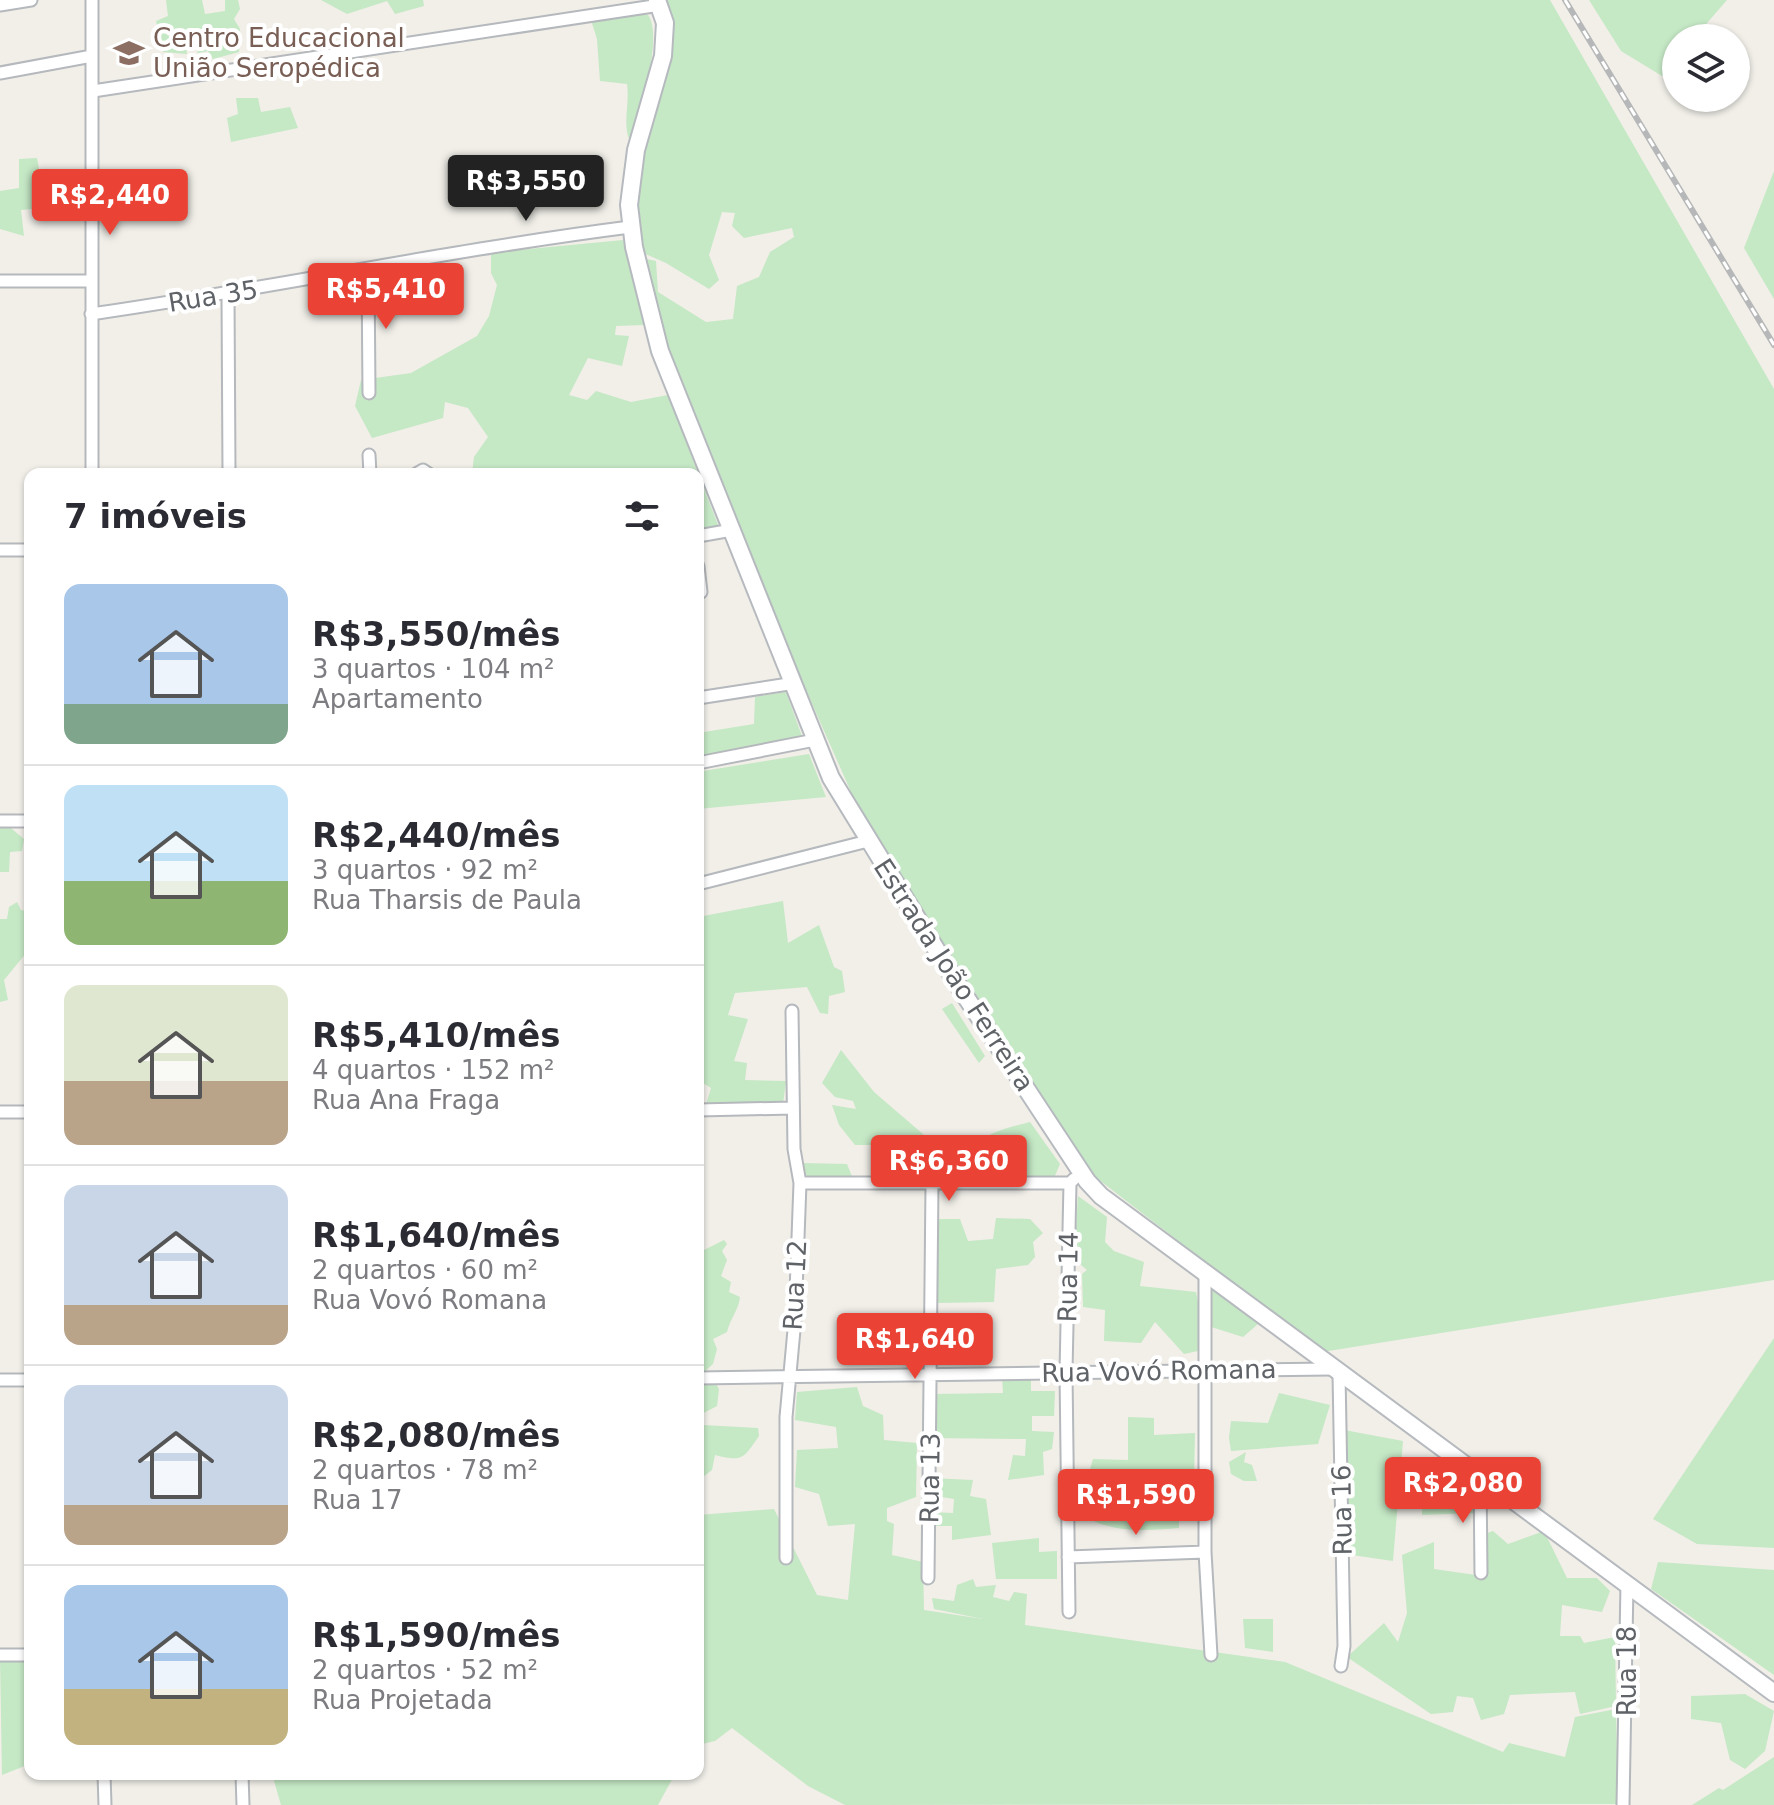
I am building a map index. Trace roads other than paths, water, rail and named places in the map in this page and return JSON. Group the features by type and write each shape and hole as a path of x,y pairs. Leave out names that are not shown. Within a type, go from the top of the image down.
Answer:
{"street":[{"path":"0,5 31,0"},
{"path":"92,0 92,468"},
{"path":"93,91 658,3"},
{"name":"Estrada João Ferreira","path":"658,3 665,23 664,49 633,167 630,227 660,351 841,798 1076,1178 1774,1693"},
{"path":"0,73 92,56"},
{"name":"Rua 35","path":"91,314 228,294 428,257 630,227"},
{"path":"368,270 369,393"},
{"path":"0,281 90,281"},
{"path":"228,294 229,468"},
{"path":"369,455 370,468"},
{"path":"704,535 732,530"},
{"path":"0,550 24,550"},
{"path":"704,697 795,683"},
{"path":"704,762 815,740"},
{"path":"0,821 24,821"},
{"path":"704,882 868,841"},
{"name":"Rua 12","path":"786,1558 788,1379 795,1319 800,1183 792,1108 792,1011"},
{"path":"704,1110 792,1108"},
{"path":"0,1112 24,1112"},
{"path":"800,1183 932,1185 1076,1178"},
{"name":"Rua 14","path":"1069,1612 1066,1372 1076,1178"},
{"name":"Rua 13","path":"928,1578 932,1185"},
{"path":"1205,1273 1205,1552 1211,1655"},
{"name":"Rua Vovó Romana","path":"704,1378 1335,1371"},
{"name":"Rua 16","path":"1335,1371 1344,1646 1341,1666"},
{"path":"0,1380 24,1380"},
{"path":"1480,1476 1481,1573"},
{"path":"1068,1557 1205,1552"},
{"name":"Rua 18","path":"1623,1805 1627,1584"},
{"path":"0,1655 24,1655"},
{"path":"104,1780 105,1805"},
{"path":"242,1780 243,1805"}],"railway":[{"path":"1565,0 1774,345"}],"place":[{"name":"Centro Educacional União Seropédica","path":"129,53"}]}
